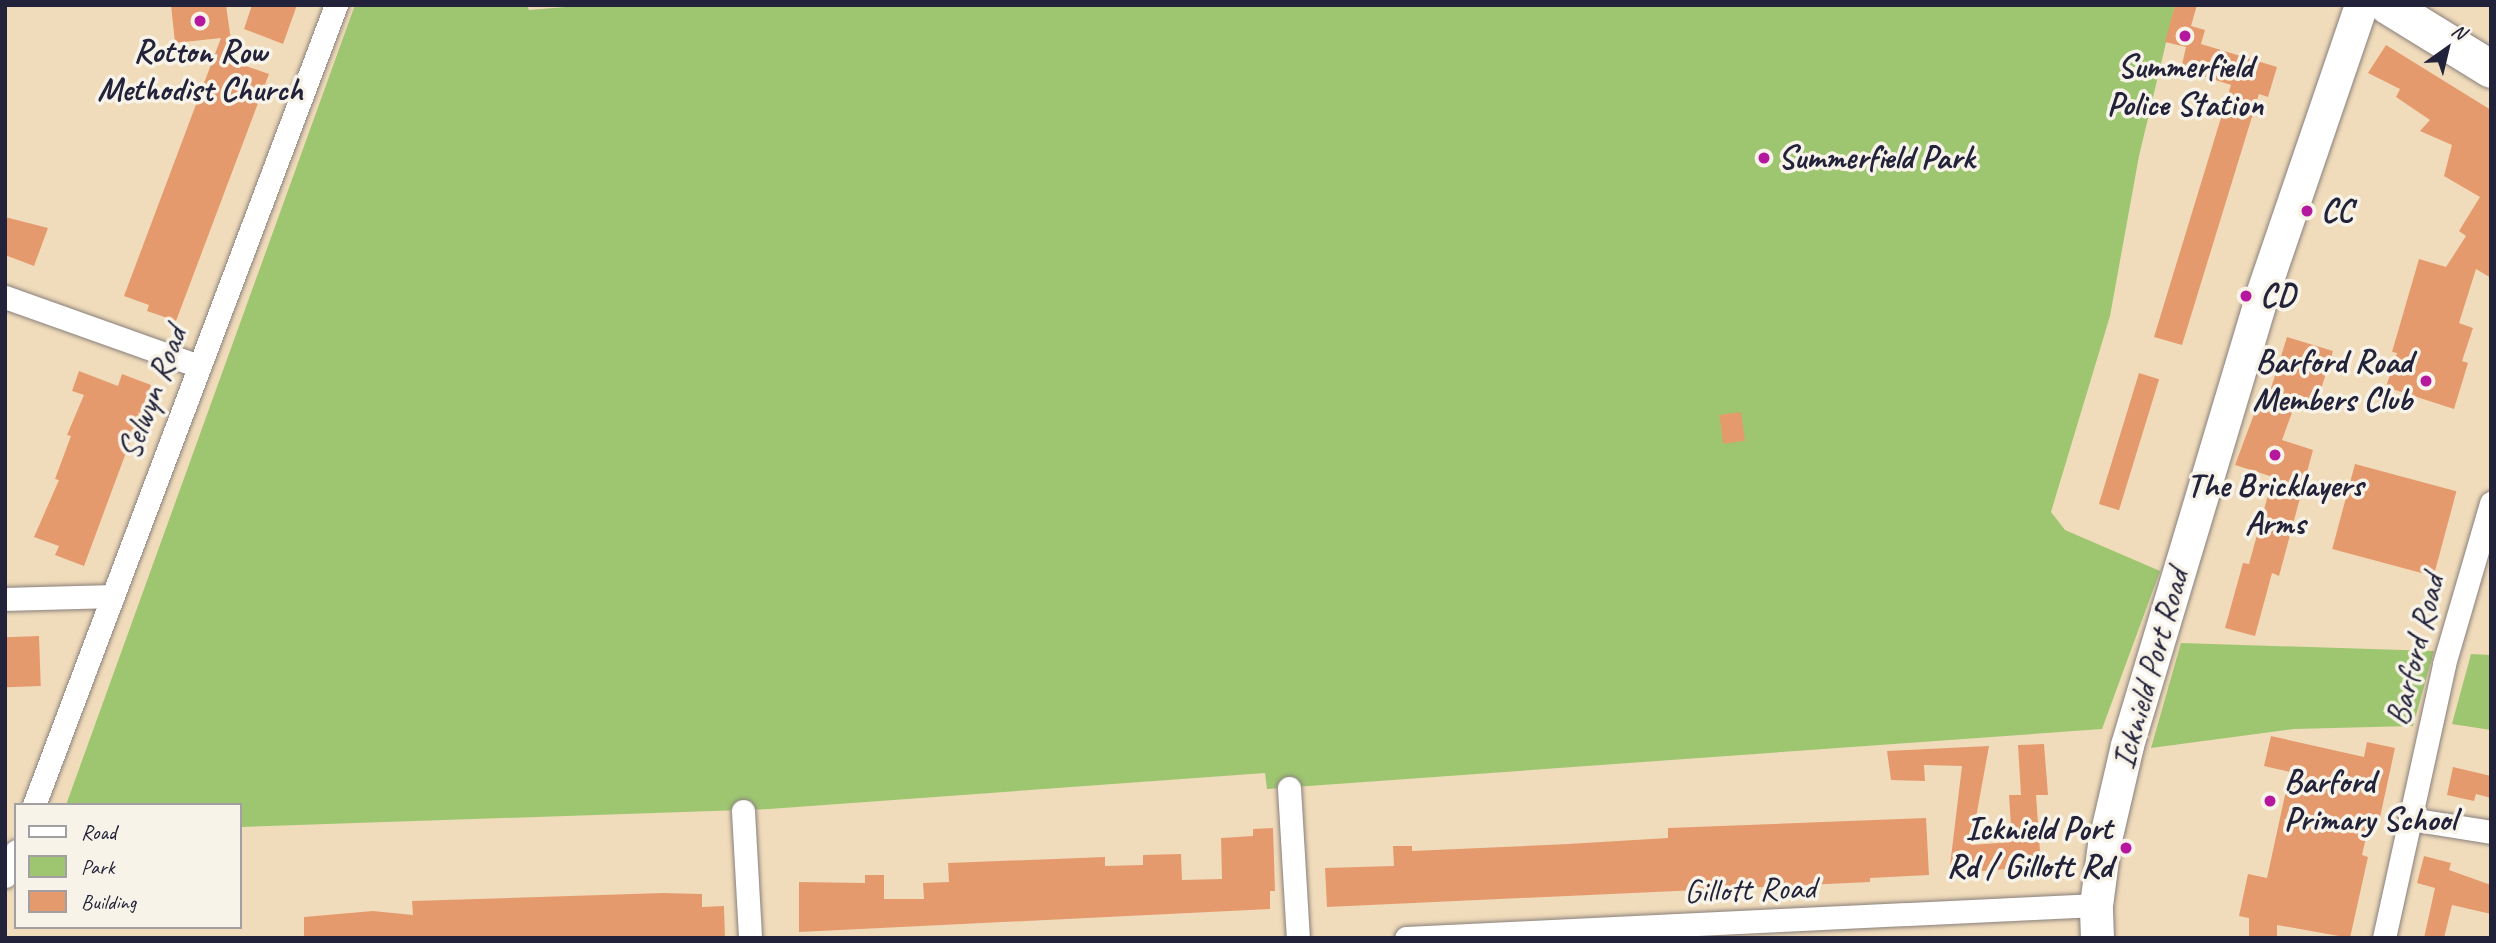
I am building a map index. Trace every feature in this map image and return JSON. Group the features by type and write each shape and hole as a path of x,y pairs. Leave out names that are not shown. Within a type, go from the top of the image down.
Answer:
{"main road":[{"name":"Icknield Port Road","path":"2097,938 2096,905 2111,805 2131,732 2261,297 2361,5"},
{"path":"2387,5 2491,69"}],"street":[{"name":"Selwyn Road","path":"35,803 335,5"},
{"path":"5,297 199,366"},
{"name":"Barford Road","path":"2384,938 2444,664 2491,503"},
{"path":"5,599 113,596"},
{"path":"1289,788 1297,938"},
{"path":"743,811 750,938"},
{"path":"2410,819 2491,832"},
{"path":"5,876 14,856"},
{"name":"Gillott Road","path":"1406,938 1843,929 2096,905"}],"green space":[{"name":"Summerfield Park","path":"355,5 527,5 529,10 589,5 2175,5 2139,156 2110,316 2051,512 2065,530 2160,571 2102,729 1267,789 1265,773 769,809 242,827 242,803 67,803"},
{"path":"2181,643 2434,651 2413,726 2294,729 2151,748"},
{"path":"2471,654 2491,655 2491,730 2452,724"}],"building":[{"path":"171,5 226,5 234,62 269,74 176,321 147,311 149,305 124,296 221,38 175,43"},
{"path":"252,5 297,5 283,44 244,29"},
{"path":"2175,5 2197,5 2191,26 2205,30 2201,44 2277,67 2268,97 2259,94 2182,345 2154,337 2231,85 2181,69 2186,47 2165,42"},
{"path":"2386,45 2491,110 2491,278 2476,269 2459,323 2473,328 2462,361 2468,363 2454,409 2386,387 2397,353 2392,352 2419,259 2446,267 2466,236 2459,231 2480,197 2444,176 2452,145 2420,131 2430,120 2396,97 2400,89 2368,73"},
{"path":"5,217 48,228 34,266 5,255"},
{"path":"2287,337 2333,351 2316,405 2297,399 2282,440 2313,450 2279,576 2272,573 2255,636 2225,628 2243,563 2249,564 2273,477 2235,465 2260,398 2267,401"},
{"path":"79,371 118,386 122,374 151,385 84,566 55,555 59,546 34,537 59,480 55,479 71,436 67,435 84,395 72,391"},
{"path":"2139,373 2159,379 2119,510 2099,504"},
{"path":"1741,412 1745,441 1723,444 1719,415"},
{"path":"2355,464 2456,491 2434,576 2332,549"},
{"path":"39,636 41,686 7,687 5,637"},
{"path":"2271,736 2364,757 2367,742 2395,748 2379,822 2370,820 2362,855 2368,857 2350,938 2277,925 2277,938 2249,938 2249,918 2239,916 2248,874 2267,878 2290,772 2264,766"},
{"path":"2044,744 2048,795 2036,795 2041,866 1949,874 1962,766 1924,765 1925,781 1891,780 1887,751 1989,746 1971,845 2012,842 2009,795 2021,795 2018,745"},
{"path":"2453,767 2491,776 2491,798 2476,794 2474,801 2447,795"},
{"path":"1926,818 1929,875 1870,878 1870,882 1327,907 1325,868 1394,866 1393,846 1412,846 1412,851 1568,844 1668,838 1668,828"},
{"path":"1273,828 1275,891 1270,891 1270,909 799,932 799,882 865,883 865,875 884,875 884,899 924,899 923,883 949,882 948,863 1105,857 1105,866 1143,865 1143,855 1181,854 1182,880 1222,879 1221,838 1253,836 1253,829"},
{"path":"2424,856 2451,863 2449,870 2491,885 2491,914 2452,905 2444,938 2424,938 2435,888 2417,883"},
{"path":"702,894 702,907 724,906 725,938 304,938 304,917 373,911 413,915 412,901"}],"place":[{"name":"Rotton Row Methodist Church","path":"200,21"},
{"name":"Summerfield Police Station","path":"2185,36"},
{"name":"Summerfield Park","path":"1764,158"},
{"name":"CC","path":"2307,211"},
{"name":"CD","path":"2246,296"},
{"name":"Barford Road Members Club","path":"2426,381"},
{"name":"The Bricklayers Arms","path":"2275,455"},
{"name":"Barford Primary School","path":"2270,801"},
{"name":"Icknield Port Rd / Gillott Rd","path":"2126,848"}]}
